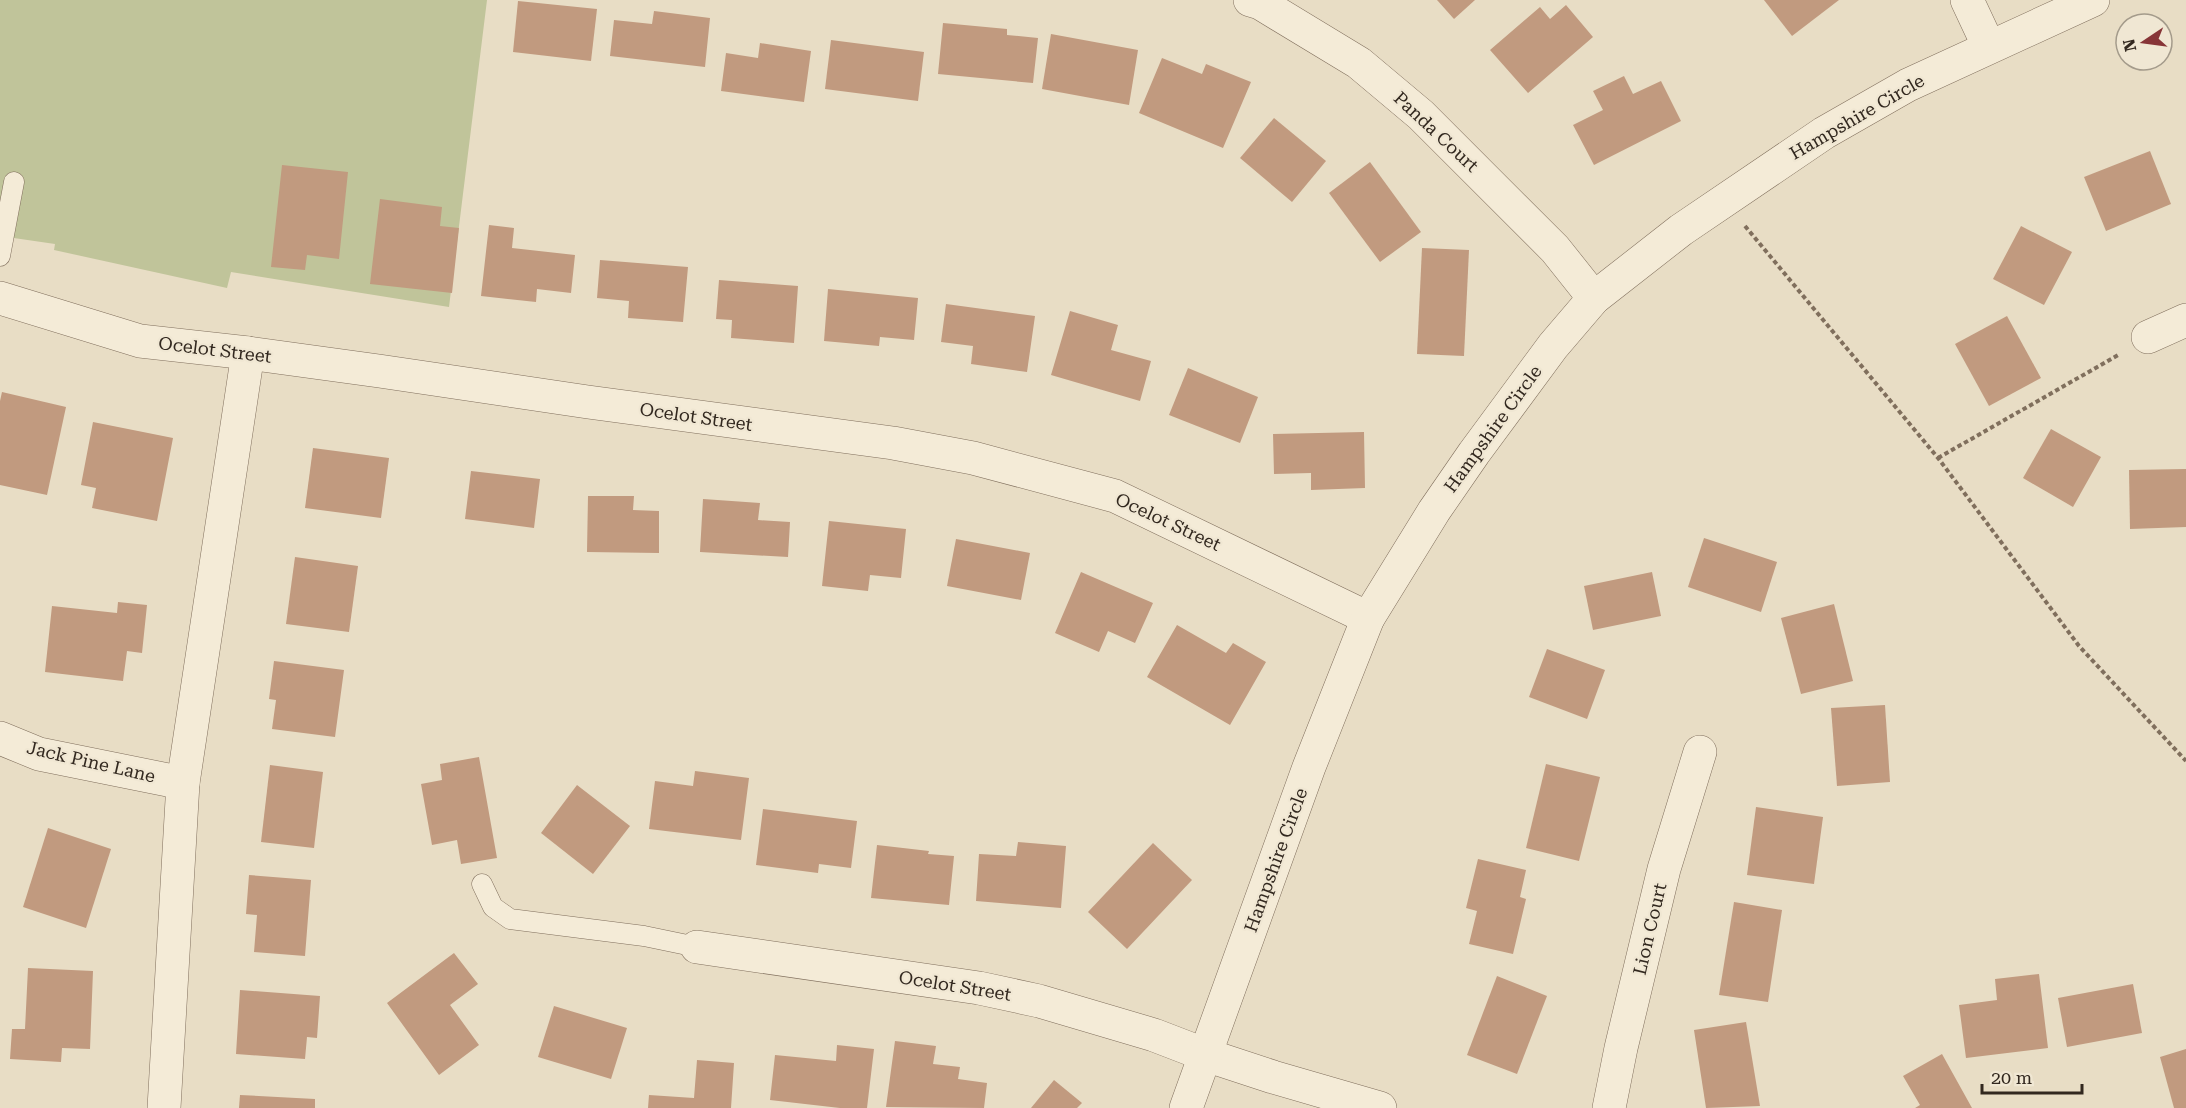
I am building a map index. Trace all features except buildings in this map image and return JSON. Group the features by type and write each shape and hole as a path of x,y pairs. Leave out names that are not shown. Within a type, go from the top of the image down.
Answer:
{"street":[{"path":"1967,0 1989,47"},
{"name":"Hampshire Circle","path":"1186,1108 1309,767 1368,618 1434,511 1553,346 1594,298 1681,230 1824,133 1863,109 1989,47 2093,0"},
{"name":"Panda Court","path":"1257,1 1359,63 1421,116 1555,249 1594,298"},
{"name":"Ocelot Street","path":"0,298 140,341 249,353 600,404 893,443 973,458 1115,496 1368,618"},
{"path":"2148,337 2186,320"},
{"path":"164,1108 183,783 249,353"},
{"name":"Jack Pine Lane","path":"0,738 39,754 183,783"},
{"name":"Lion Court","path":"1609,1108 1664,869 1700,752"},
{"name":"Ocelot Street","path":"697,947 979,988 1039,1001 1154,1035 1206,1055 1380,1108"}],"lane":[{"path":"0,256 14,182"},
{"path":"482,884 493,907 510,919 644,936 697,947"}],"path":[{"path":"1724,200 1938,458 2079,646 2186,761"},
{"path":"1938,458 2148,337"}],"green space":[{"path":"0,0 487,0 449,307 231,272 227,288 54,250 55,244 0,236"}]}
